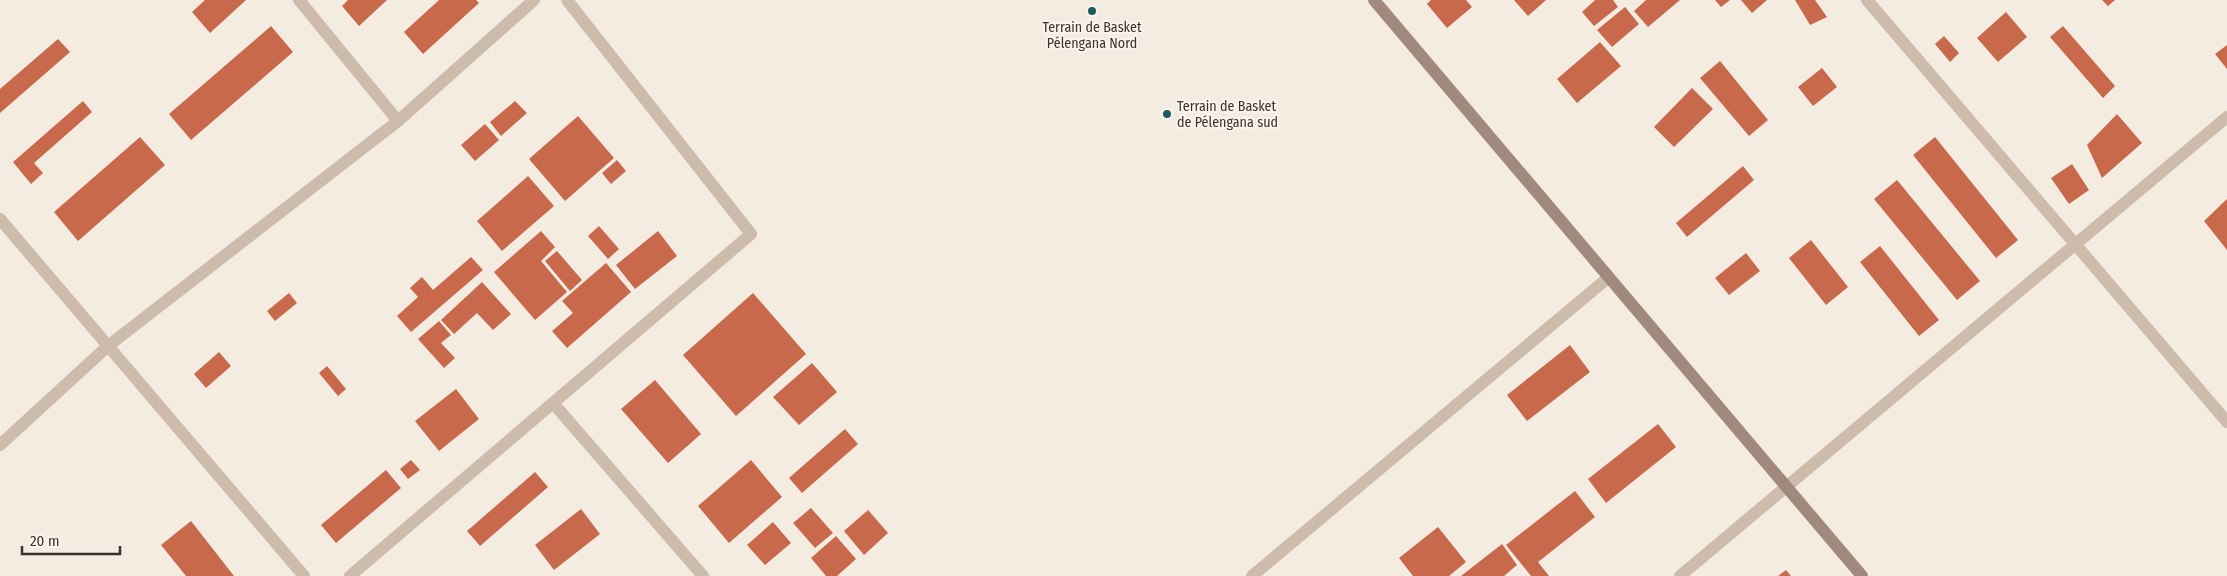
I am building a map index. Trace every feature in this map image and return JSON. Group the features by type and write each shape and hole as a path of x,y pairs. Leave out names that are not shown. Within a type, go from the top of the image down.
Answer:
{"street":[{"path":"299,0 398,121"},
{"path":"0,445 108,346 398,121 534,0"},
{"path":"350,576 751,234 567,0"},
{"path":"1374,0 1862,576"},
{"path":"1867,0 2227,422"},
{"path":"1680,576 2227,117"},
{"path":"0,219 304,576"},
{"path":"1252,576 1608,277"},
{"path":"553,403 703,576"}],"building":[{"path":"205,0 246,0 210,33 192,12"},
{"path":"348,0 387,0 359,26 342,6"},
{"path":"439,0 476,0 479,3 423,54 404,32"},
{"path":"1431,0 1466,0 1472,7 1447,28 1427,4"},
{"path":"1514,0 1546,0 1528,16"},
{"path":"1595,0 1613,0 1618,7 1594,26 1582,12"},
{"path":"1646,0 1680,0 1648,27 1634,11"},
{"path":"1715,0 1730,0 1721,7"},
{"path":"1741,0 1767,0 1752,13"},
{"path":"1795,0 1815,0 1827,17 1810,25"},
{"path":"2102,0 2115,0 2108,6"},
{"path":"1625,7 1639,24 1612,47 1597,30"},
{"path":"2006,12 2027,37 1998,62 1977,38"},
{"path":"271,26 293,52 191,140 169,114"},
{"path":"2063,26 2115,86 2103,98 2050,37"},
{"path":"1944,36 1959,53 1950,62 1935,44"},
{"path":"58,39 70,52 0,113 0,89"},
{"path":"1600,42 1621,66 1577,103 1557,79"},
{"path":"2227,45 2227,69 2215,54"},
{"path":"1720,61 1768,120 1749,136 1700,78"},
{"path":"1822,68 1837,87 1813,106 1798,87"},
{"path":"1692,88 1713,109 1674,147 1654,127"},
{"path":"83,101 92,112 34,163 43,173 31,184 13,162"},
{"path":"515,101 527,113 501,136 490,122"},
{"path":"2117,114 2142,143 2102,178 2087,145"},
{"path":"578,116 614,158 565,201 529,159"},
{"path":"485,124 499,140 475,161 461,145"},
{"path":"140,137 165,165 78,241 54,212"},
{"path":"1935,137 2018,240 1996,258 1913,155"},
{"path":"617,160 626,171 611,184 602,173"},
{"path":"2072,164 2089,190 2069,204 2051,178"},
{"path":"1743,166 1754,180 1687,237 1676,223"},
{"path":"528,176 554,206 502,251 477,221"},
{"path":"1897,180 1980,281 1957,300 1874,199"},
{"path":"2227,199 2227,250 2204,221"},
{"path":"599,226 619,249 608,259 588,236"},
{"path":"541,231 555,247 541,261 567,292 535,320 494,272"},
{"path":"658,231 677,256 635,289 616,265"},
{"path":"1811,240 1848,287 1826,305 1789,258"},
{"path":"1880,246 1939,320 1919,336 1860,262"},
{"path":"557,251 582,280 570,291 545,261"},
{"path":"1746,253 1760,271 1729,295 1715,278"},
{"path":"471,257 483,270 411,332 397,316 418,297 410,288 422,277 433,290"},
{"path":"606,263 631,292 567,348 552,331 573,313 562,301"},
{"path":"482,282 511,314 493,330 477,313 454,334 441,320"},
{"path":"289,293 297,303 275,321 267,311"},
{"path":"753,293 806,354 736,416 683,355"},
{"path":"439,321 451,335 441,343 455,358 444,368 418,339"},
{"path":"1570,345 1590,372 1527,421 1507,395"},
{"path":"219,352 231,366 206,388 194,374"},
{"path":"812,363 837,392 799,425 773,397"},
{"path":"327,366 346,389 338,396 319,373"},
{"path":"655,380 701,434 668,463 621,409"},
{"path":"456,389 479,419 439,451 415,421"},
{"path":"1658,424 1676,447 1606,503 1588,479"},
{"path":"845,429 858,444 802,493 789,478"},
{"path":"411,460 420,470 408,479 400,469"},
{"path":"751,460 782,497 729,543 698,506"},
{"path":"386,470 401,488 336,543 321,525"},
{"path":"535,472 548,487 480,546 467,531"},
{"path":"1575,491 1595,517 1538,562 1549,576 1531,576 1506,545"},
{"path":"811,508 833,533 815,548 793,523"},
{"path":"581,509 600,534 554,570 535,545"},
{"path":"868,510 888,533 864,555 844,531"},
{"path":"191,521 234,576 186,576 161,545"},
{"path":"773,522 791,543 765,565 747,545"},
{"path":"1438,527 1466,562 1449,576 1413,576 1399,558"},
{"path":"836,536 856,559 837,576 826,576 811,558"},
{"path":"1502,544 1517,565 1504,576 1461,576"},
{"path":"1786,570 1791,576 1778,576"}],"place":[{"name":"Terrain de Basket Pélengana Nord","path":"1092,11"},
{"name":"Terrain de Basket de Pélengana sud","path":"1167,114"}]}
